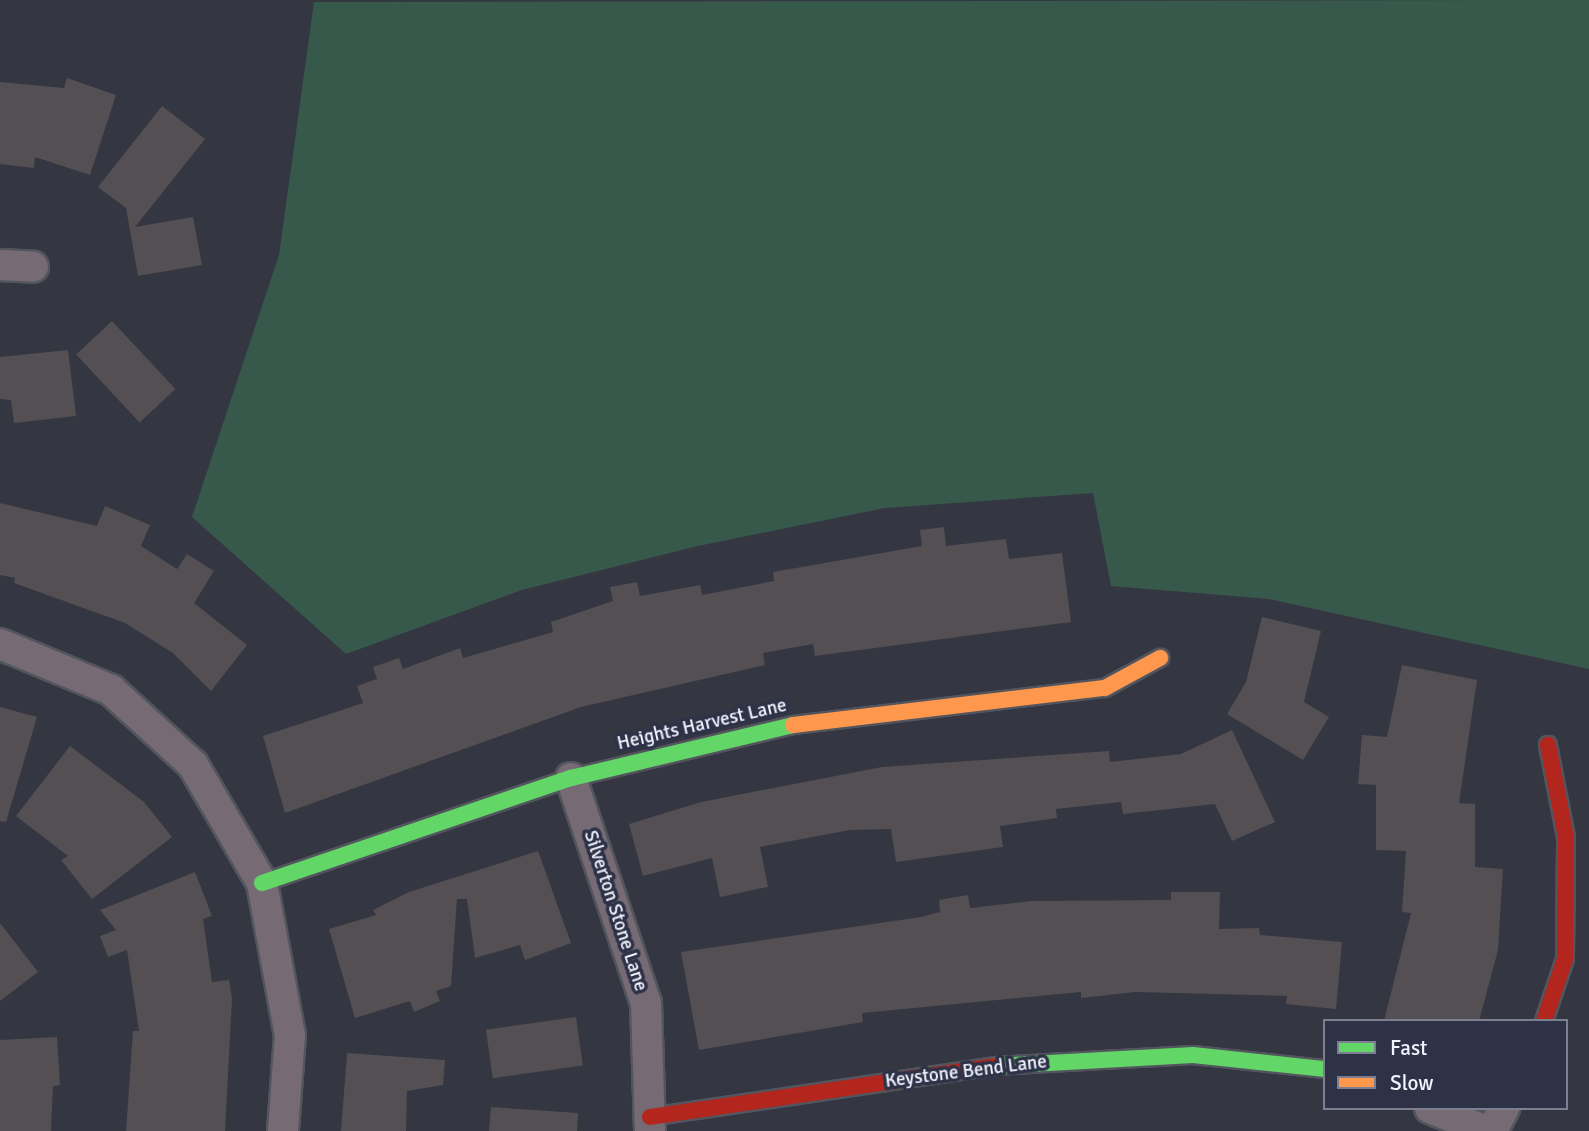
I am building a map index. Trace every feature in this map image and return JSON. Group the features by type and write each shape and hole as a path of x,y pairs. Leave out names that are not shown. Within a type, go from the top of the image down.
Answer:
{"street":[{"path":"0,265 33,267"},
{"path":"0,644 111,690 193,765 262,883 290,1035 283,1131"},
{"name":"Heights Harvest Lane","path":"262,883 570,778 775,727 1105,688 1160,658"},
{"path":"1545,1019 1565,959 1566,837 1548,745"},
{"name":"Silverton Stone Lane","path":"570,778 646,1003 650,1124"},
{"name":"Keystone Bend Lane","path":"650,1124 1010,1064 1193,1055 1323,1069"},
{"path":"1435,1110 1486,1131"},
{"path":"1492,1131 1503,1110"}],"green space":[{"path":"1589,0 1589,669 1269,599 1111,586 1093,493 885,508 698,546 522,590 346,654 192,517 279,255 314,2"}],"building":[{"path":"67,78 116,95 90,175 35,157 34,168 0,164 0,82 64,88"},
{"path":"162,106 205,139 135,227 193,217 202,265 138,276 126,208 98,187"},
{"path":"112,321 175,389 140,422 76,354"},
{"path":"68,350 76,416 14,423 11,400 0,399 0,357"},
{"path":"0,503 97,526 105,506 150,525 141,546 177,569 187,554 214,571 194,603 247,645 211,691 173,653 125,623 14,583 15,578 0,575"},
{"path":"944,527 946,546 1006,539 1009,559 1062,553 1071,622 815,656 813,644 763,653 765,665 581,707 285,813 263,736 363,703 357,686 377,679 373,667 399,658 403,669 460,648 463,658 553,632 551,622 613,601 610,587 637,582 640,596 700,585 702,595 774,581 773,572 922,546 920,530"},
{"path":"1262,617 1321,631 1304,702 1329,717 1303,760 1227,714 1246,682"},
{"path":"1402,665 1477,680 1459,803 1475,804 1475,867 1503,869 1498,950 1480,1019 1384,1019 1411,913 1402,912 1406,851 1376,850 1376,785 1358,784 1362,735 1387,737"},
{"path":"0,707 37,717 6,822 0,821"},
{"path":"1232,730 1275,822 1232,841 1215,804 1123,814 1121,802 1056,809 1057,818 1000,826 1003,847 896,862 891,829 850,830 760,847 768,887 720,897 712,858 643,876 629,824 701,802 882,767 1109,751 1110,762 1181,754"},
{"path":"70,746 144,802 172,837 92,899 61,860 68,856 16,816"},
{"path":"538,851 571,943 525,960 520,945 475,958 467,899 457,899 451,986 436,991 440,1001 414,1012 410,1001 355,1018 329,929 376,915 373,910 409,892"},
{"path":"195,872 212,916 203,919 212,982 229,980 232,999 225,1131 126,1131 133,1031 139,1031 127,950 108,957 100,936 116,930 100,910"},
{"path":"1171,892 1220,892 1219,929 1259,928 1260,935 1342,942 1336,1009 1286,1004 1287,996 1135,992 1081,998 1081,992 862,1013 863,1022 699,1050 681,952 921,917 940,912 939,900 968,895 970,908 1031,901 1171,900"},
{"path":"0,923 38,972 0,1001"},
{"path":"576,1017 583,1066 493,1078 486,1030"},
{"path":"57,1037 60,1085 53,1086 51,1131 0,1131 0,1040"},
{"path":"347,1053 445,1060 443,1085 407,1091 406,1131 341,1131"},
{"path":"491,1107 578,1113 577,1131 489,1131"}],"traffic: fast":[{"path":"262,883 571,778 793,725"},
{"path":"995,1066 1193,1055 1323,1069"}],"traffic: slow":[{"path":"793,725 1105,688 1160,658"}],"traffic: jam":[{"path":"1545,1019 1565,959 1566,837 1548,745"},
{"path":"650,1117 995,1066"}]}
